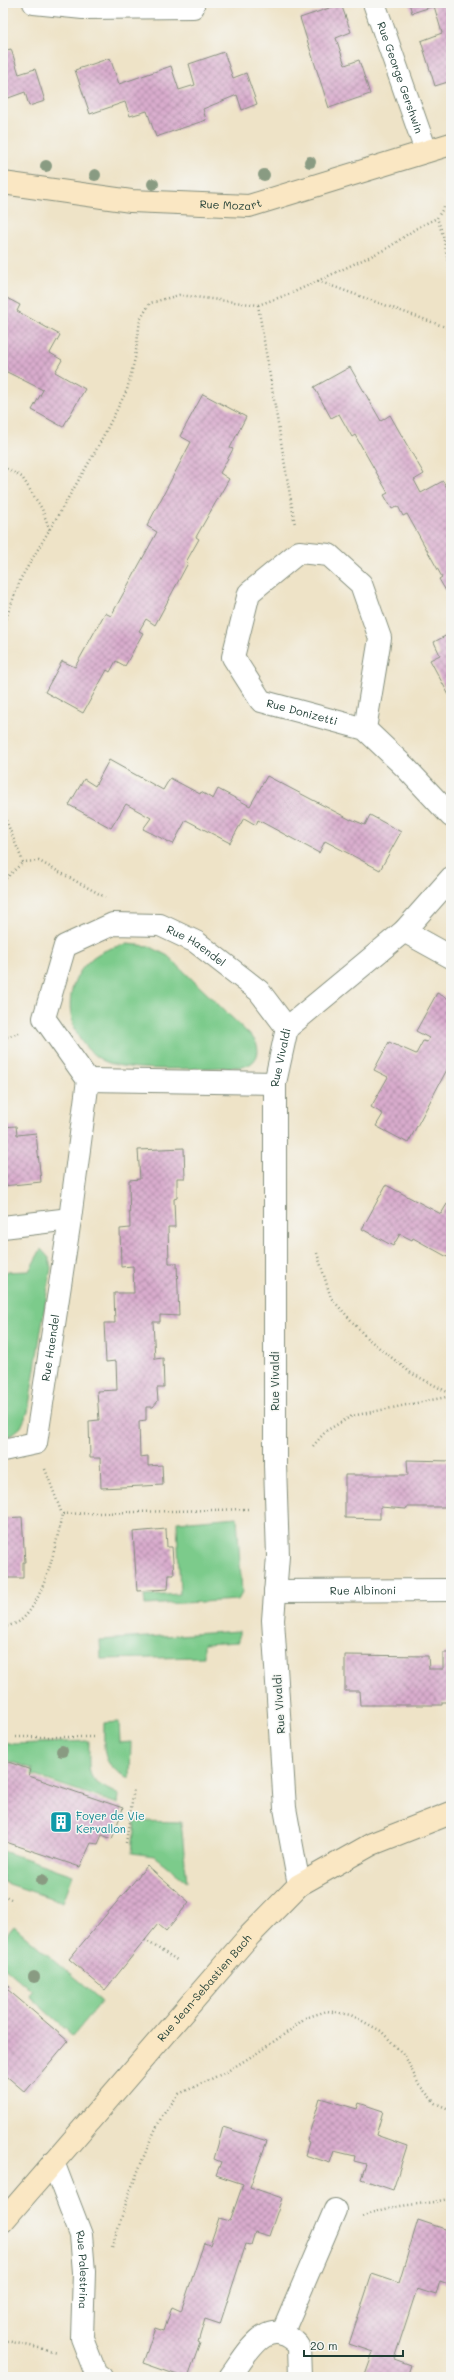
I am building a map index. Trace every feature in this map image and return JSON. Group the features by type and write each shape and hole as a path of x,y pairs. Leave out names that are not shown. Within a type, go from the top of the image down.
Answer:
{"street":[{"path":"34,3 83,8 193,7"},
{"name":"Rue George Gershwin","path":"374,3 426,151"},
{"name":"Rue Mozart","path":"3,183 131,200 250,206 451,144"},
{"path":"299,552 329,556 361,584 380,638 365,729"},
{"name":"Rue Donizetti","path":"299,552 248,593 233,657 261,701 365,729 406,768 451,816"},
{"path":"451,878 404,931 451,957"},
{"name":"Rue Haendel","path":"36,1443 70,1219 88,1080 44,1018 65,946 113,924 160,925 196,942 259,991 286,1028"},
{"name":"Rue Vivaldi","path":"299,1885 285,1808 273,1620 278,1556 275,1465 275,1083 286,1028 404,931"},
{"path":"88,1080 275,1083"},
{"path":"3,1227 70,1219"},
{"path":"3,1450 36,1443"},
{"name":"Rue Albinoni","path":"275,1591 451,1590"},
{"name":"Rue Jean-Sebastien Bach","path":"3,2221 250,1935 299,1885 372,1844 451,1813"},
{"name":"Rue Palestrina","path":"53,2162 81,2235 84,2272 82,2338 96,2374 101,2377"},
{"path":"282,2334 335,2210"},
{"path":"230,2377 259,2337 269,2334 282,2334 293,2339 299,2346 300,2377"}],"path":[{"path":"3,626 21,578 94,454 126,390 135,358 140,320 150,303 179,295 258,304 292,293 388,248 415,229 437,218 444,207 451,203"},
{"path":"437,218 443,235 451,279"},
{"path":"318,281 451,329"},
{"path":"258,304 299,552"},
{"path":"3,467 22,477 42,509 50,531"},
{"path":"3,813 23,862"},
{"path":"3,881 23,862 39,861 107,898 113,924"},
{"path":"317,1253 331,1298 367,1338 411,1373 451,1395"},
{"path":"314,1446 326,1431 352,1416 451,1395"},
{"path":"3,1627 20,1622 35,1602 56,1545 62,1514 36,1443"},
{"path":"62,1514 250,1509"},
{"path":"16,1737 96,1736"},
{"path":"126,1843 134,1788"},
{"path":"3,1896 11,1899"},
{"path":"145,1940 178,1960"},
{"path":"110,2254 129,2194 150,2141 162,2116 179,2094 203,2081 226,2072 290,2032 305,2018 327,2011 351,2015 381,2031 405,2056 419,2084 435,2103 451,2110"},
{"path":"355,2220 396,2205 441,2201 451,2198"},
{"path":"3,2340 59,2352"}],"green space":[{"path":"127,944 149,946 168,956 253,1038 258,1047 257,1056 254,1060 247,1066 241,1067 150,1069 116,1065 104,1061 91,1053 82,1042 75,1029 71,1015 70,1001 73,986 79,973 89,961 106,950"},
{"path":"41,1249 49,1258 51,1268 28,1412 21,1427 3,1442 3,1272 29,1271"},
{"path":"237,1517 242,1593 238,1600 145,1605 144,1596 180,1594 177,1522"},
{"path":"239,1631 239,1642 204,1644 204,1657 101,1659 100,1640"},
{"path":"119,1722 120,1743 131,1742 130,1778 113,1768 109,1763 104,1750 104,1723"},
{"path":"89,1741 89,1763 91,1776 100,1785 119,1795 118,1804 32,1775 33,1769 3,1759 3,1742 14,1744"},
{"path":"135,1821 181,1822 187,1882 154,1856 132,1853"},
{"path":"3,1851 73,1875 63,1902 3,1882"},
{"path":"14,1926 102,2001 73,2036 29,1996 32,1991 3,1966 3,1939"}],"building":[{"path":"409,3 451,3 451,81 435,86 421,41 442,33 434,6 412,13"},
{"path":"341,4 351,32 336,38 345,65 359,60 370,94 329,108 300,18"},
{"path":"11,49 19,74 35,69 45,101 29,106 25,92 3,100 3,51"},
{"path":"224,52 233,78 246,73 257,104 242,110 237,95 203,109 206,120 156,137 147,111 130,116 125,102 90,114 75,70 110,58 119,84 171,66 179,90 195,85 189,64"},
{"path":"3,296 20,305 17,311 60,335 50,353 62,360 55,372 85,389 63,427 32,410 43,390 3,370"},
{"path":"350,367 381,421 390,415 424,474 414,480 421,493 443,481 451,495 451,588 446,591 439,579 442,577 407,514 403,516 398,506 392,509 384,495 388,493 355,435 352,437 339,414 331,418 314,387"},
{"path":"203,394 246,417 230,448 233,449 220,473 229,479 196,537 199,539 186,562 188,563 155,625 146,619 139,631 143,633 125,666 116,661 110,672 107,670 83,713 45,692 62,661 75,667 105,613 111,616 157,532 147,526 191,442 180,436"},
{"path":"451,633 451,699 430,660 440,655 434,642"},
{"path":"109,760 163,790 170,778 200,794 201,792 213,799 218,789 250,806 267,776 351,820 365,825 370,815 401,832 380,870 325,841 319,853 258,820 256,825 244,818 230,843 186,820 173,844 143,829 151,818 126,804 111,828 69,805 84,779 95,786"},
{"path":"437,993 451,1000 451,1062 408,1143 376,1126 383,1114 371,1107 388,1077 374,1070 389,1042 416,1054 423,1041 427,1042 429,1038 416,1031"},
{"path":"16,1126 17,1135 36,1133 41,1182 3,1186 3,1127"},
{"path":"184,1148 185,1178 177,1178 177,1198 174,1199 175,1227 168,1227 169,1263 177,1263 179,1316 160,1315 160,1322 153,1322 155,1359 163,1358 164,1388 157,1388 158,1401 153,1407 146,1407 146,1420 139,1421 140,1457 148,1456 148,1466 162,1465 163,1485 101,1488 100,1458 90,1458 89,1421 99,1420 97,1391 117,1390 116,1361 106,1362 104,1323 115,1323 114,1293 134,1293 133,1266 121,1267 120,1229 130,1228 129,1180 140,1179 138,1150"},
{"path":"386,1185 441,1214 447,1204 451,1206 451,1259 413,1238 412,1240 400,1234 393,1246 362,1229"},
{"path":"407,1460 451,1461 451,1507 407,1507 406,1509 380,1507 380,1519 345,1518 345,1475 408,1475"},
{"path":"22,1517 25,1562 23,1562 23,1578 3,1578 3,1518"},
{"path":"166,1529 167,1547 172,1547 174,1575 169,1575 168,1589 137,1591 133,1532"},
{"path":"443,1653 451,1653 451,1702 442,1702 442,1705 360,1705 359,1691 345,1691 345,1655 428,1656 429,1669 443,1669"},
{"name":"Foyer de Vie Kervallon","path":"3,1760 31,1770 29,1776 123,1808 112,1839 102,1835 98,1844 91,1843 80,1867 3,1841"},
{"path":"147,1866 189,1902 166,1931 158,1924 105,1990 69,1959"},
{"path":"3,1980 10,1986 7,1989 68,2041 25,2092 3,2073"},
{"path":"320,2098 357,2109 359,2103 383,2111 376,2135 407,2146 393,2190 361,2179 366,2164 354,2161 355,2156 334,2151 330,2163 305,2155 309,2142 307,2141"},
{"path":"223,2127 267,2141 250,2187 282,2198 269,2236 255,2232 251,2245 246,2244 220,2324 205,2319 198,2342 200,2343 188,2377 183,2377 143,2363 155,2328 164,2331 172,2307 181,2311 204,2243 210,2245 219,2218 230,2221 243,2184 216,2175 221,2162 214,2159"},
{"path":"418,2220 451,2231 451,2285 440,2281 436,2295 417,2289 394,2359 411,2365 407,2377 364,2377 373,2352 349,2344 372,2274 399,2283"}],"place":[{"name":"Foyer de Vie Kervallon","path":"61,1822"}]}
